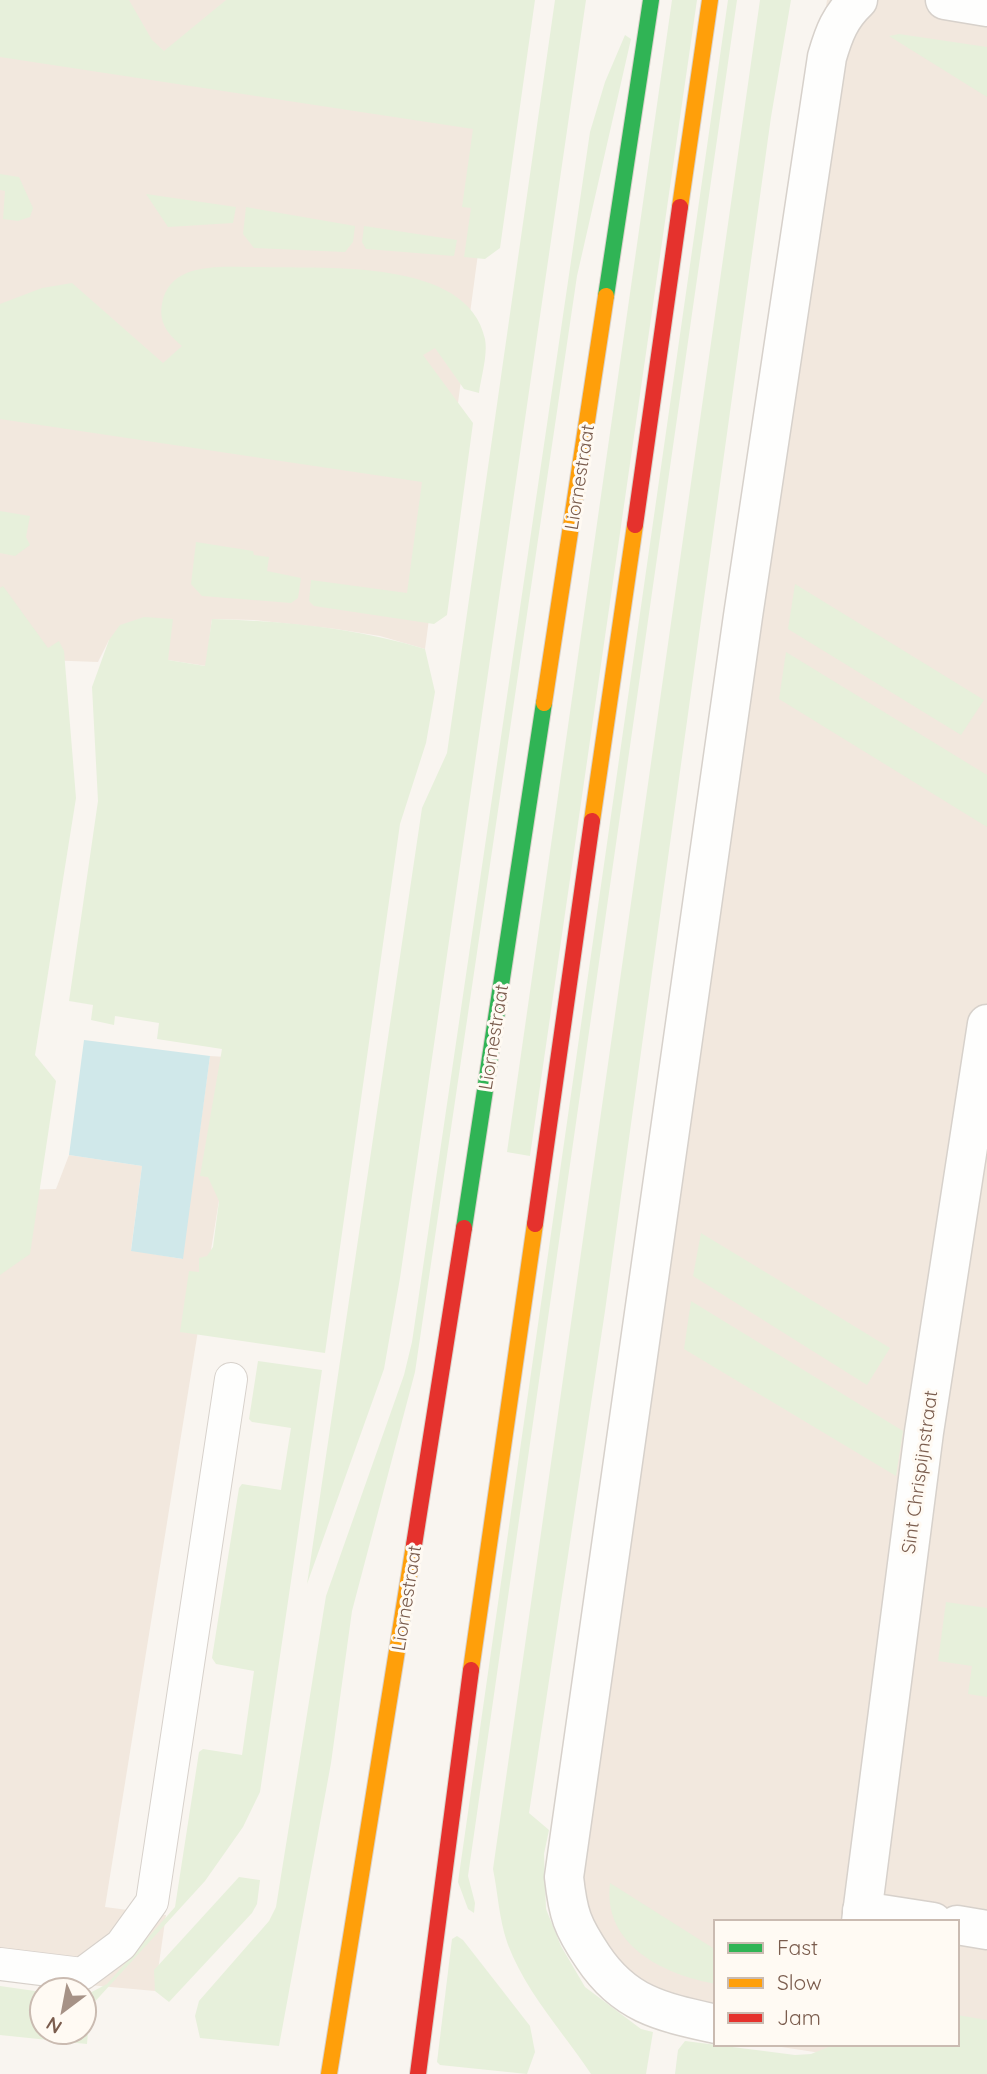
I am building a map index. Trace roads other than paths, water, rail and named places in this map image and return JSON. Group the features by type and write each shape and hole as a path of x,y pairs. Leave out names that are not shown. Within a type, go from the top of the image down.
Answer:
{"street":[{"name":"Liornestraat","path":"329,2074 435,1417 651,0"},
{"path":"418,2074 451,1808 709,0"},
{"path":"714,2024 671,2014 626,1995 608,1979 569,1917 564,1877 743,616 827,57 834,30 844,13 858,0"},
{"path":"945,0 987,6"},
{"name":"Sint Chrispijnstraat","path":"861,1916 924,1432 987,1024"},
{"path":"861,1916 909,1920"},
{"path":"959,1925 987,1930"}],"lane":[{"path":"0,1964 82,1974 121,1945 152,1902 231,1379"}],"water":[{"path":"84,1040 210,1056 183,1259 131,1251 142,1166 69,1155"}]}
